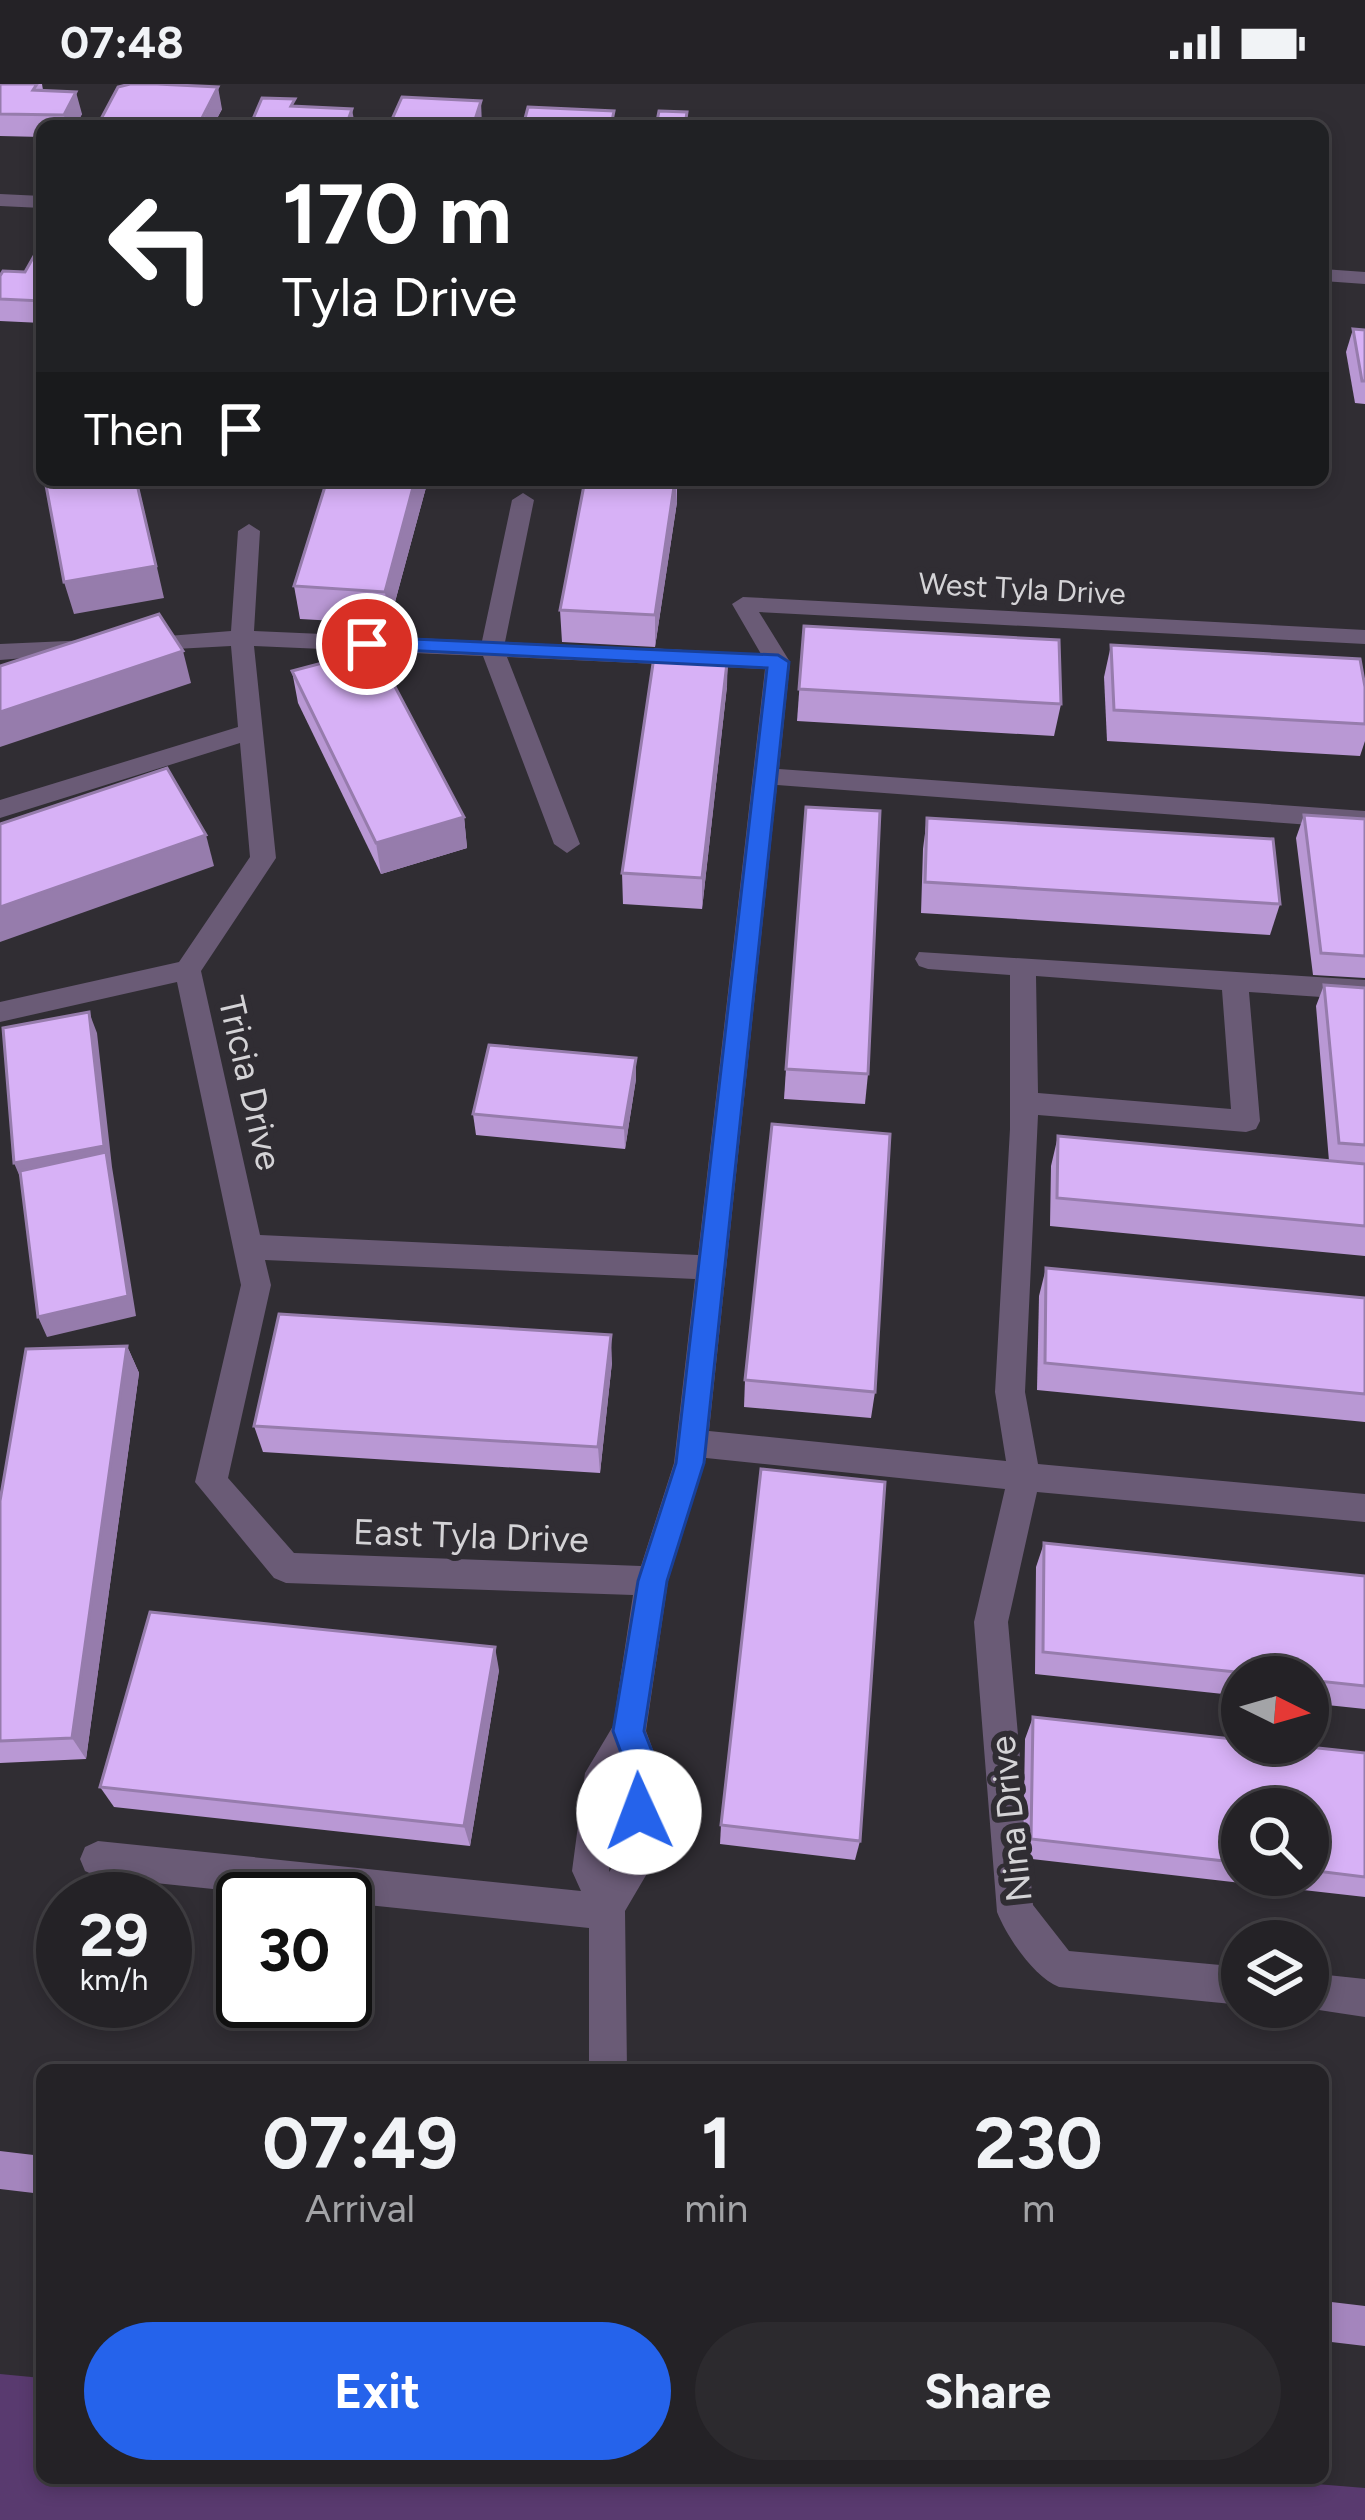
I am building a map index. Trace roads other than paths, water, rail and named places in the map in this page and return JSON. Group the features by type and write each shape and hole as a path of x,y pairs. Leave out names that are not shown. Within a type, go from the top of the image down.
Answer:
{"main road":[{"path":"0,2170 36,2174"},
{"path":"1329,2322 1365,2326"}],"street":[{"path":"0,200 36,202"},
{"path":"1329,275 1365,278"},
{"path":"523,500 492,649 567,844"},
{"name":"Tricia Drive","path":"249,531 242,638 263,859 188,970 256,1285 211,1482 286,1568"},
{"name":"West Tyla Drive","path":"778,662 743,604 1365,637"},
{"path":"0,652 242,638 778,662 692,1443 652,1581 628,1731 643,1769 634,1865 607,1910 608,2064"},
{"path":"0,809 251,731"},
{"path":"766,776 1365,820"},
{"path":"928,959 1365,990"},
{"name":"Nina Drive","path":"1023,966 1023,1103 1010,1392 1024,1477 991,1622 1015,1912 1059,1969 1221,1984"},
{"path":"0,1012 188,970"},
{"path":"1023,1103 1246,1121 1235,980"},
{"path":"251,1246 710,1268"},
{"path":"692,1443 1365,1508"},
{"name":"East Tyla Drive","path":"286,1568 652,1581"},
{"path":"98,1859 607,1910"},
{"path":"1329,1994 1365,1998"}]}
